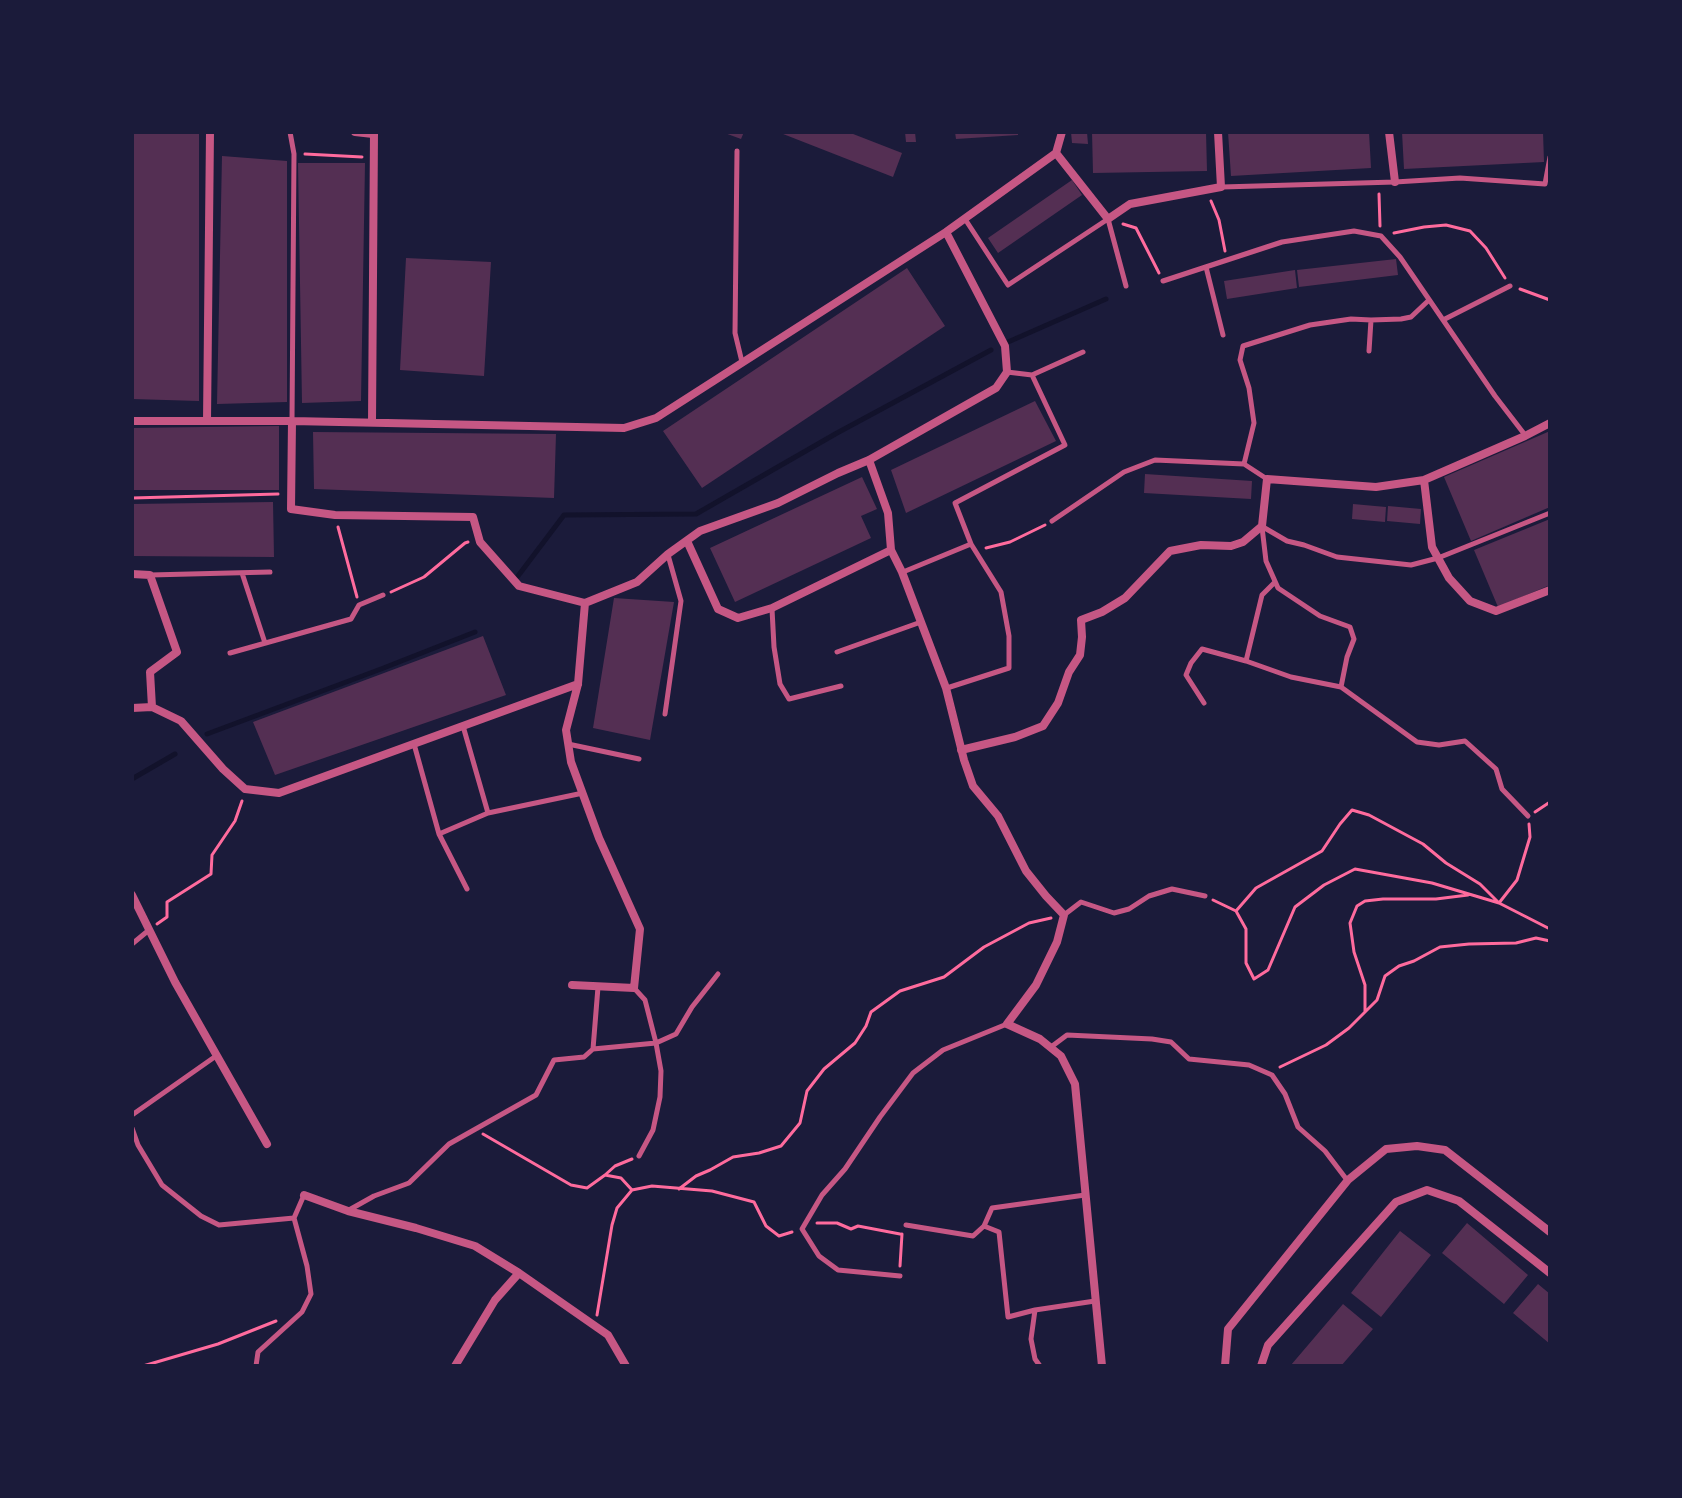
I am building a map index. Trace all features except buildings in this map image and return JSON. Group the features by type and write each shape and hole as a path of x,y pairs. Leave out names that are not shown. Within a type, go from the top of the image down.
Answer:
{"street":[{"path":"207,421 210,132"},
{"path":"355,132 373,133 375,157 372,422"},
{"path":"132,421 372,422 624,428 656,418 946,232 1056,153 1062,132"},
{"path":"1056,153 1108,219 1130,204 1221,187 1218,132"},
{"path":"1389,132 1395,182"},
{"path":"292,421 291,509 335,515 473,517 480,542 519,586 585,603 637,582 700,531 778,503 869,460 996,388 1007,372 1005,346 946,232"},
{"path":"961,750 1015,737 1043,726 1058,703 1069,672 1080,655 1081,620 1125,598 1170,551 1201,545 1231,546 1243,542 1262,526 1267,479 1376,487 1424,480 1550,423"},
{"path":"869,460 888,513 891,550 946,688 973,786 998,816 1026,871 1064,915 1057,942 1036,985 1007,1024 1040,1039 1061,1056 1075,1084 1102,1366"},
{"path":"1424,480 1432,547 1449,578 1470,601 1496,611 1550,590"},
{"path":"687,541 718,609 738,618 772,608 891,550"},
{"path":"132,574 150,575 177,652 150,672 152,707"},
{"path":"572,985 634,988 640,929 599,838 571,762 566,730 578,684 585,603"},
{"path":"132,708 152,707 181,721 245,789 279,793 578,684"},
{"path":"132,895 175,982 267,1144"},
{"path":"1225,1366 1228,1329 1348,1180 1386,1149 1417,1146 1445,1150 1550,1232"},
{"path":"1261,1366 1268,1345 1396,1202 1427,1190 1459,1201 1550,1273"},
{"path":"304,1195 348,1211 475,1246 608,1335 626,1366"},
{"path":"455,1366 495,1300 519,1273"}],"lane":[{"path":"290,132 294,154 292,421"},
{"path":"737,151 735,333 743,363"},
{"path":"1221,187 1460,178 1545,184 1550,157"},
{"path":"964,219 1008,285 1108,219 1126,286"},
{"path":"1163,281 1282,242 1354,231 1381,236 1400,257 1525,436"},
{"path":"1206,267 1223,335"},
{"path":"1443,320 1510,286"},
{"path":"1244,464 1254,423 1249,388 1240,360 1243,346 1310,325 1351,319 1411,317 1429,300"},
{"path":"1369,351 1371,320"},
{"path":"1007,372 1032,375 1083,352"},
{"path":"946,688 1009,668 1009,636 1001,592 971,544 955,503 1065,445 1032,375"},
{"path":"1052,521 1124,472 1155,460 1244,464 1267,479"},
{"path":"1262,526 1287,541 1337,557 1411,565 1438,558 1550,513"},
{"path":"1262,526 1266,561 1278,588 1320,616 1350,627 1354,639 1341,687"},
{"path":"902,572 971,544"},
{"path":"665,714 681,601 668,554"},
{"path":"150,575 270,572"},
{"path":"242,573 265,643"},
{"path":"1246,661 1262,595 1275,582"},
{"path":"230,653 351,619 359,605 383,595"},
{"path":"772,608 780,684 789,699 841,686"},
{"path":"837,652 921,622"},
{"path":"1204,703 1186,675 1202,649 1291,677 1341,687 1417,742 1439,745 1465,741 1496,769 1502,789 1528,816"},
{"path":"463,726 488,813"},
{"path":"414,744 439,834 467,889"},
{"path":"568,744 639,759"},
{"path":"439,834 488,813 583,793"},
{"path":"1064,915 1081,902 1114,913 1172,889 1205,896"},
{"path":"132,944 149,930"},
{"path":"348,1211 374,1196 409,1183 449,1144 536,1095 554,1060 584,1057 593,1049 656,1043 676,1034 718,974"},
{"path":"593,1049 598,987"},
{"path":"634,988 645,1000 661,1071 660,1097 653,1130 639,1156"},
{"path":"900,1276 838,1270 819,1256 802,1229 822,1195 845,1169 913,1073 943,1050 1007,1024"},
{"path":"1050,1048 1067,1035 1152,1039 1171,1042 1189,1059 1249,1065 1272,1075 1285,1094 1298,1127 1325,1151 1348,1180"},
{"path":"132,1115 216,1056"},
{"path":"132,1128 138,1145 162,1185 201,1216 219,1225 294,1218"},
{"path":"256,1366 258,1352 302,1312 311,1294 294,1218 304,1195"},
{"path":"906,1225 973,1236 984,1226 992,1208 1086,1195"},
{"path":"984,1226 999,1232 1008,1317 1096,1300"},
{"path":"1035,1310 1031,1339 1035,1359 1040,1366"}],"path":[{"path":"294,154 375,157"},
{"path":"1379,183 1381,236 1446,225 1470,231 1486,248 1510,286 1550,300"},
{"path":"1206,190 1219,220 1226,260"},
{"path":"1108,219 1136,228 1163,281"},
{"path":"132,498 278,494 291,509"},
{"path":"335,515 359,605"},
{"path":"971,544 988,549 1010,542 1052,521"},
{"path":"383,595 424,577 465,543 480,542"},
{"path":"149,930 167,917 167,902 211,874 212,855 235,821 245,789"},
{"path":"1499,903 1517,880 1530,837 1528,816 1550,802"},
{"path":"1236,911 1256,888 1322,851 1352,810 1369,815 1423,844 1480,884 1499,903"},
{"path":"1205,896 1236,911 1246,929 1246,963 1254,979 1268,970 1295,907 1324,885 1355,869 1432,883 1499,903 1550,929"},
{"path":"1365,1012 1365,985 1354,952 1350,923 1357,906 1365,901 1383,899 1472,895"},
{"path":"679,1189 696,1176 733,1157 781,1146 800,1123 807,1091 824,1069 855,1043 871,1012 900,991 944,977 984,947 1029,923 1064,915"},
{"path":"1272,1075 1285,1064 1326,1045 1349,1028 1377,1000 1385,976 1399,966 1440,947 1516,943 1536,938 1550,941"},
{"path":"475,1129 571,1185 587,1188 615,1166 639,1156"},
{"path":"605,1175 621,1178 632,1190"},
{"path":"595,1326 612,1225 617,1208 632,1190 652,1186 712,1191 754,1202 766,1226 779,1236 819,1222 902,1234"},
{"path":"900,1276 902,1234 906,1225"},
{"path":"143,1366 218,1344 280,1320"}],"waterway":[{"path":"1008,342 1106,299"},
{"path":"518,576 564,515 696,514 991,350"},
{"path":"207,734 475,632"},
{"path":"132,779 175,754"}]}
